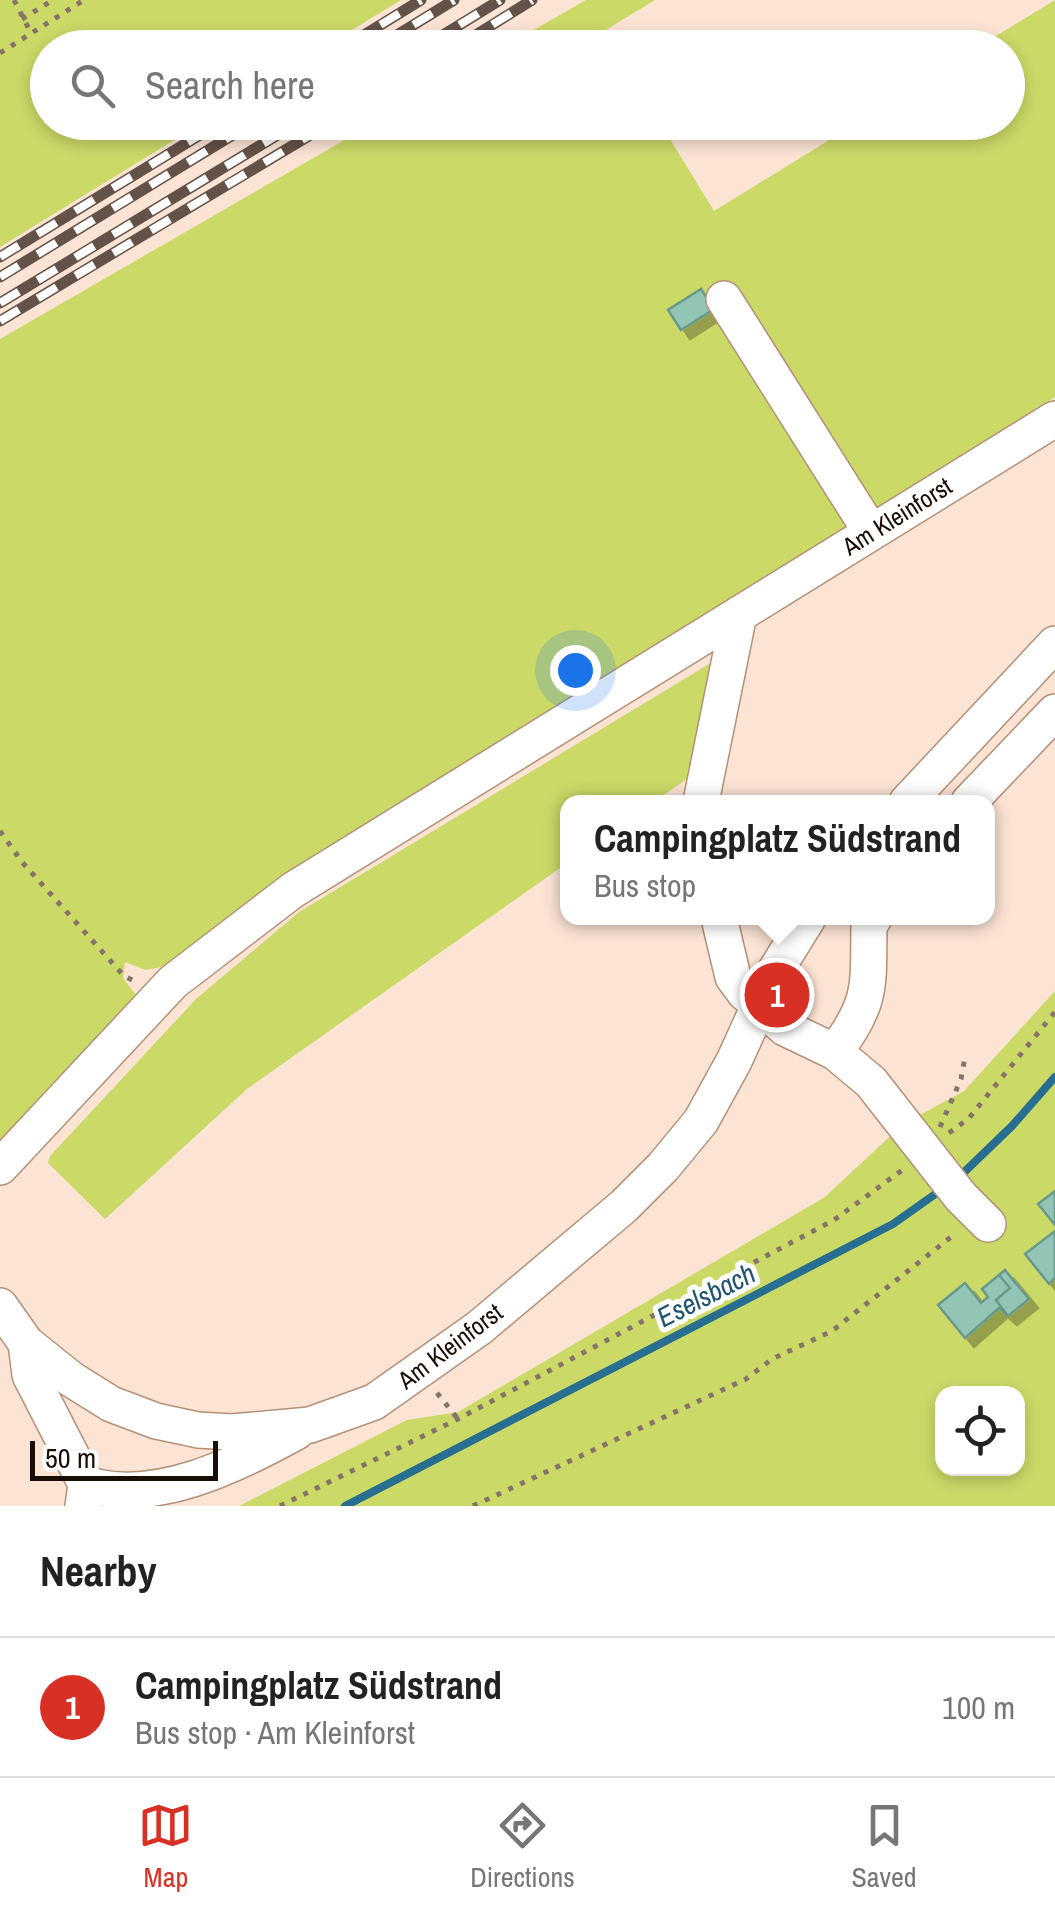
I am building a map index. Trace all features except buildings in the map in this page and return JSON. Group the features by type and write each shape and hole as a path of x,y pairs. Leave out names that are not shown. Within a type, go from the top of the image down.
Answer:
{"street":[{"path":"724,299 871,532"},
{"name":"Am Kleinforst","path":"0,1167 173,982 292,890 1055,418"},
{"path":"702,795 738,614"},
{"path":"914,795 1055,644"},
{"path":"976,795 1055,712"},
{"path":"721,925 733,977 744,992 785,1028 836,1052 871,1082 975,1212"},
{"name":"Am Kleinforst","path":"0,1306 26,1343 71,1379 111,1404 156,1422 232,1432 310,1425 374,1402 479,1328 624,1206 663,1167 702,1121 774,973 804,925"},
{"path":"836,1052 855,1025 869,989 870,925"},
{"name":"Am Kleinforst","path":"26,1343 30,1375 85,1495"},
{"path":"85,1495 123,1500 178,1496 310,1425"}],"path":[{"path":"14,0 30,31"},
{"path":"22,19 53,0"},
{"path":"36,30 84,0"},
{"path":"0,52 30,34"},
{"path":"0,831 22,862 124,976 160,996"},
{"path":"280,1506 458,1418 834,1220 932,1159 1055,1012"},
{"path":"932,1159 965,1057"},
{"path":"473,1506 746,1380 772,1359 832,1331 975,1212"}],"green space":[{"path":"0,0 401,0 352,30 30,30 30,140 174,140 0,247"},
{"path":"586,0 655,0 606,30 534,30"},
{"path":"1055,0 1055,397 618,670 182,963 146,970 125,962 123,978 136,995 140,1011 0,1161 0,339 345,140 670,140 714,211 829,140 1025,140 1025,30 1006,30"},
{"path":"714,661 690,777 663,795 560,795 560,868 247,1089 105,1219 48,1163 50,1156 196,999 299,912"},
{"path":"1055,991 1055,1506 239,1506 407,1420 458,1412 825,1197 903,1124 964,1091"}],"waterway":[{"name":"Eselsbach","path":"957,1179 1055,1077"},
{"name":"Eselsbach","path":"345,1506 893,1224 941,1190"}],"railway":[{"path":"372,30 421,0"},
{"path":"405,30 454,0"},
{"path":"451,30 500,0"},
{"path":"484,30 532,0"},
{"path":"0,257 192,140"},
{"path":"0,277 225,140"},
{"path":"0,303 269,140"},
{"path":"0,321 302,140"}],"place":[{"name":"Campingplatz Südstrand","path":"777,995"}]}
